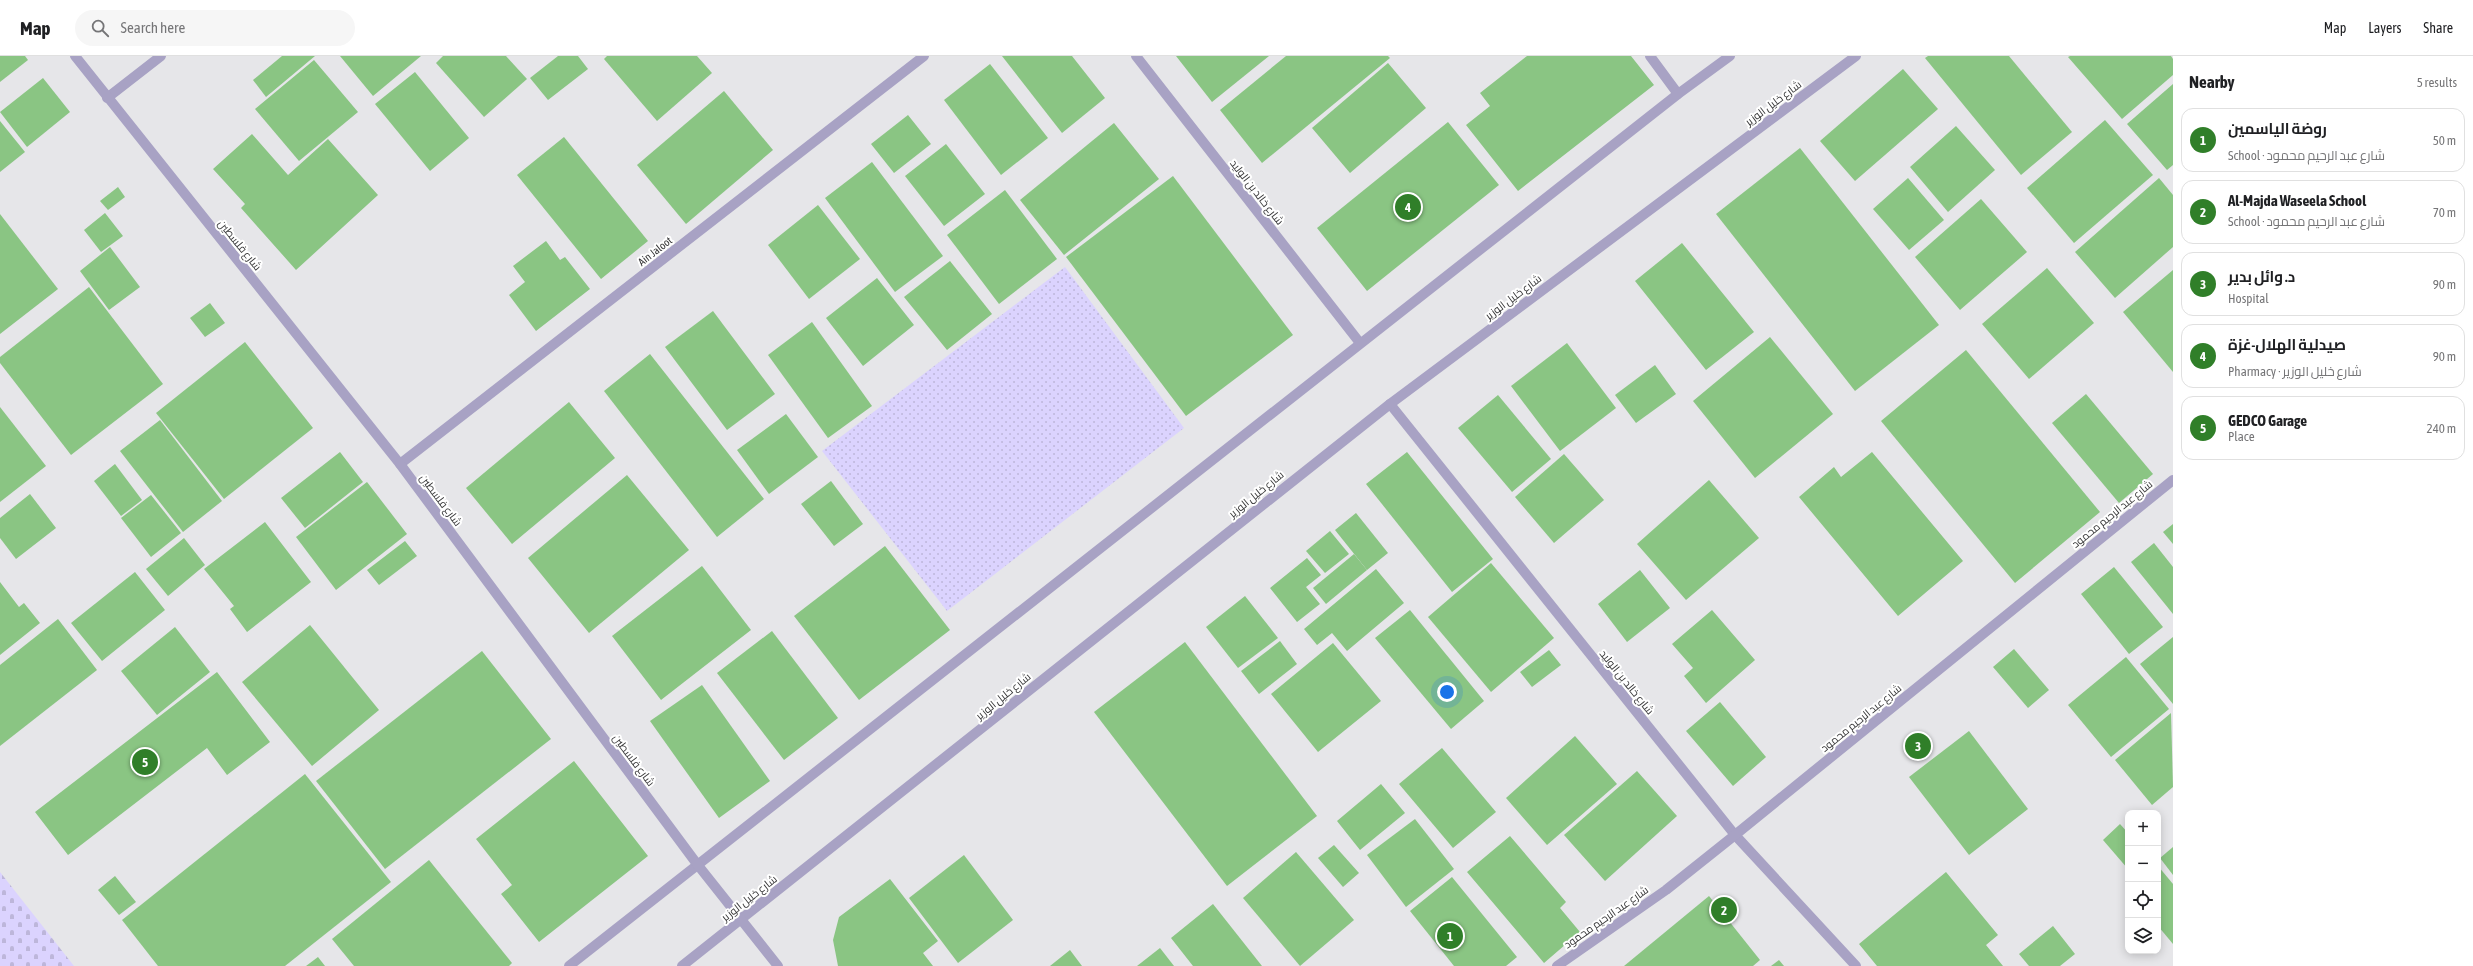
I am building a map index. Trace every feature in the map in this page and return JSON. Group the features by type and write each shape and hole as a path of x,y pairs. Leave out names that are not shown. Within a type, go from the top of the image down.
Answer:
{"street":[{"name":"شارع فلسطين","path":"75,56 400,464 697,864 740,921 778,966"},
{"path":"107,98 161,56"},
{"name":"Ain Jaloot","path":"400,464 924,56"},
{"name":"شارع خالد بن الوليد","path":"1136,56 1360,344"},
{"path":"1650,56 1678,94"},
{"path":"568,966 1678,94 1730,56"},
{"name":"شارع خليل الوزير","path":"682,966 1390,404 1856,56"},
{"name":"شارع خالد بن الوليد","path":"1390,404 1735,836 1856,966"},
{"name":"شارع عبد الرحيم محمود","path":"1557,966 1666,890 1735,836 2173,480"}],"green space":[{"path":"1065,267 1184,428 947,611 822,451"},
{"path":"0,872 74,966 0,966"}],"building":[{"path":"0,56 25,56 28,60 0,82"},
{"path":"282,56 315,56 266,97 253,80"},
{"path":"340,56 421,56 373,96"},
{"path":"443,56 506,56 527,79 484,117 436,63"},
{"path":"558,56 578,56 588,69 548,100 530,78"},
{"path":"607,56 697,56 712,73 657,121 604,59"},
{"path":"1002,56 1072,56 1105,98 1062,133"},
{"path":"1176,56 1269,56 1212,102"},
{"path":"1286,56 1388,56 1390,58 1262,163 1220,110"},
{"path":"1527,56 1631,56 1654,85 1518,191 1466,125 1490,106 1480,93"},
{"path":"1928,56 2009,56 2072,132 2021,175 1925,58"},
{"path":"2171,56 2173,59 2173,75 2122,119 2068,57"},
{"path":"314,60 358,112 299,161 255,109"},
{"path":"1388,63 1426,108 1350,173 1312,128"},
{"path":"990,64 1048,138 1001,175 944,100"},
{"path":"1903,69 1938,109 1855,181 1820,141"},
{"path":"415,72 469,138 430,171 375,104"},
{"path":"43,78 70,112 27,147 0,112"},
{"path":"2173,84 2173,165 2167,170 2127,124"},
{"path":"724,91 773,150 686,224 637,165"},
{"path":"908,115 931,144 894,173 871,144"},
{"path":"2105,120 2153,175 2074,243 2027,188"},
{"path":"0,121 25,152 0,172"},
{"path":"1448,122 1499,185 1367,291 1317,228"},
{"path":"1114,123 1159,179 1064,255 1020,200"},
{"path":"1956,126 1995,170 1948,212 1910,167"},
{"path":"252,134 288,175 328,139 378,195 296,270 241,208 245,204 213,169"},
{"path":"564,137 648,241 601,279 517,175"},
{"path":"946,144 985,194 944,226 905,176"},
{"path":"1800,148 1939,325 1855,391 1716,214"},
{"path":"872,162 943,256 895,292 825,198"},
{"path":"1173,176 1293,335 1186,416 1066,257"},
{"path":"1908,178 1944,220 1909,250 1873,209"},
{"path":"2159,178 2173,195 2173,247 2115,298 2075,252"},
{"path":"118,187 125,197 108,210 100,201"},
{"path":"1005,190 1057,259 999,304 947,235"},
{"path":"1981,199 2027,252 1960,310 1915,257"},
{"path":"818,205 860,259 809,299 768,245"},
{"path":"105,213 123,236 101,252 84,230"},
{"path":"0,214 58,289 0,334"},
{"path":"546,241 560,260 565,257 590,289 536,331 509,295 525,282 513,266"},
{"path":"1682,243 1754,332 1706,370 1635,281"},
{"path":"110,247 140,287 109,310 80,271"},
{"path":"950,261 992,314 947,350 904,297"},
{"path":"2047,268 2094,323 2029,379 1982,324"},
{"path":"2173,270 2173,372 2123,312"},
{"path":"877,278 914,325 863,366 826,318"},
{"path":"89,287 163,384 71,455 0,363 0,357"},
{"path":"210,303 225,323 205,337 190,318"},
{"path":"713,311 775,394 727,430 665,347"},
{"path":"812,322 872,406 828,438 768,355"},
{"path":"1770,337 1833,414 1755,478 1693,401"},
{"path":"245,342 313,428 224,499 156,413"},
{"path":"1567,343 1616,408 1560,451 1511,386"},
{"path":"1966,350 2100,512 2015,583 1881,421"},
{"path":"650,354 764,499 717,537 604,391"},
{"path":"1655,365 1676,394 1636,423 1615,395"},
{"path":"2086,394 2153,474 2119,503 2052,423"},
{"path":"1498,395 1551,459 1512,492 1458,428"},
{"path":"569,402 615,458 512,544 466,488"},
{"path":"0,407 46,466 0,502"},
{"path":"786,414 818,457 769,494 737,450"},
{"path":"160,420 222,501 183,532 120,451"},
{"path":"340,452 363,482 305,528 281,498"},
{"path":"1407,452 1493,559 1452,592 1366,484"},
{"path":"1872,452 1963,561 1898,616 1799,497 1834,467 1841,477"},
{"path":"1564,454 1604,500 1554,543 1515,497"},
{"path":"115,464 142,500 121,516 94,481"},
{"path":"627,475 689,550 589,633 528,558"},
{"path":"1709,480 1759,538 1686,600 1637,544"},
{"path":"831,481 863,524 834,546 801,504"},
{"path":"367,482 407,534 336,590 296,537"},
{"path":"30,494 56,528 16,559 0,538 0,518"},
{"path":"151,495 181,533 151,557 121,518"},
{"path":"1356,513 1388,553 1367,570 1335,530"},
{"path":"265,522 311,582 247,632 230,609 234,606 204,569"},
{"path":"2173,524 2173,544 2163,532"},
{"path":"1330,531 1349,554 1325,573 1306,551"},
{"path":"184,538 205,565 168,596 146,569"},
{"path":"405,541 417,556 379,585 367,570"},
{"path":"2154,543 2173,567 2173,614 2131,562"},
{"path":"885,546 950,630 859,700 794,616"},
{"path":"1354,554 1367,570 1326,604 1313,588"},
{"path":"1307,558 1321,575 1306,587 1320,604 1297,622 1270,588"},
{"path":"1491,563 1554,638 1491,692 1428,617"},
{"path":"702,566 751,630 661,700 612,636"},
{"path":"2114,567 2163,627 2129,654 2081,594"},
{"path":"1376,569 1404,603 1347,651 1332,633 1317,645 1304,629"},
{"path":"1640,570 1670,608 1627,642 1598,604"},
{"path":"135,572 165,610 102,661 71,623"},
{"path":"0,582 19,607 24,603 40,623 0,655"},
{"path":"1245,596 1278,638 1238,668 1206,627"},
{"path":"1410,610 1484,701 1451,729 1375,638"},
{"path":"1712,610 1755,660 1706,703 1684,676 1693,668 1672,644"},
{"path":"58,619 97,670 0,746 0,665"},
{"path":"310,625 379,710 312,766 242,682"},
{"path":"175,627 210,672 157,715 121,671"},
{"path":"772,631 838,718 784,760 717,673"},
{"path":"2173,637 2173,704 2140,664"},
{"path":"1280,641 1297,664 1259,694 1241,671"},
{"path":"1185,642 1317,816 1227,886 1094,712"},
{"path":"1333,643 1381,701 1318,752 1271,694"},
{"path":"2014,649 2049,690 2028,708 1993,667"},
{"path":"1549,650 1561,665 1532,687 1520,672"},
{"path":"482,651 551,739 385,869 316,781"},
{"path":"2126,657 2169,709 2111,757 2068,705"},
{"path":"217,672 270,742 227,775 207,748 68,855 35,812"},
{"path":"702,685 770,781 719,818 650,721"},
{"path":"1720,702 1766,757 1733,786 1686,731"},
{"path":"2171,713 2173,787 2152,805 2115,760"},
{"path":"1969,731 2028,809 1969,855 1909,777"},
{"path":"1575,736 1617,784 1547,845 1506,798"},
{"path":"1442,748 1496,812 1453,848 1399,784"},
{"path":"574,761 648,856 539,942 501,894 512,885 476,839"},
{"path":"1637,771 1677,816 1605,881 1564,835"},
{"path":"305,774 391,882 285,966 158,966 122,920"},
{"path":"1381,784 1405,813 1360,850 1337,821"},
{"path":"1415,819 1454,869 1406,907 1367,855"},
{"path":"2120,824 2125,830 2125,866 2103,840"},
{"path":"1510,836 1566,902 1560,908 1580,932 1544,963 1467,872"},
{"path":"1334,845 1359,873 1343,887 1318,858"},
{"path":"2173,847 2173,875 2161,859 2161,857"},
{"path":"1296,852 1354,920 1300,966 1243,898"},
{"path":"964,855 1013,920 958,963 909,898"},
{"path":"429,860 512,963 509,966 354,966 332,939"},
{"path":"2161,870 2173,884 2173,944 2161,930"},
{"path":"1946,872 1998,935 1986,945 2003,966 1877,966 1859,944"},
{"path":"115,876 136,902 119,915 98,890"},
{"path":"1452,877 1517,957 1506,966 1454,966 1410,911"},
{"path":"890,879 938,941 923,953 933,966 838,966 833,940 839,917"},
{"path":"1709,896 1760,960 1753,966 1624,966"},
{"path":"1213,904 1262,966 1193,966 1171,938"},
{"path":"2053,926 2075,954 2060,966 2029,966 2019,954"},
{"path":"1160,948 1174,966 1137,966"},
{"path":"1070,950 1082,966 1050,966"},
{"path":"318,957 325,966 306,966"},
{"path":"1779,960 1784,966 1771,966"}],"place":[{"name":"صيدلية الهلال-غزة","path":"1408,207"},
{"name":"د. وائل بدير","path":"1918,746"},
{"name":"GEDCO Garage","path":"145,762"},
{"name":"Al-Majda Waseela School","path":"1724,910"},
{"name":"روضة الياسمين","path":"1450,936"}]}
